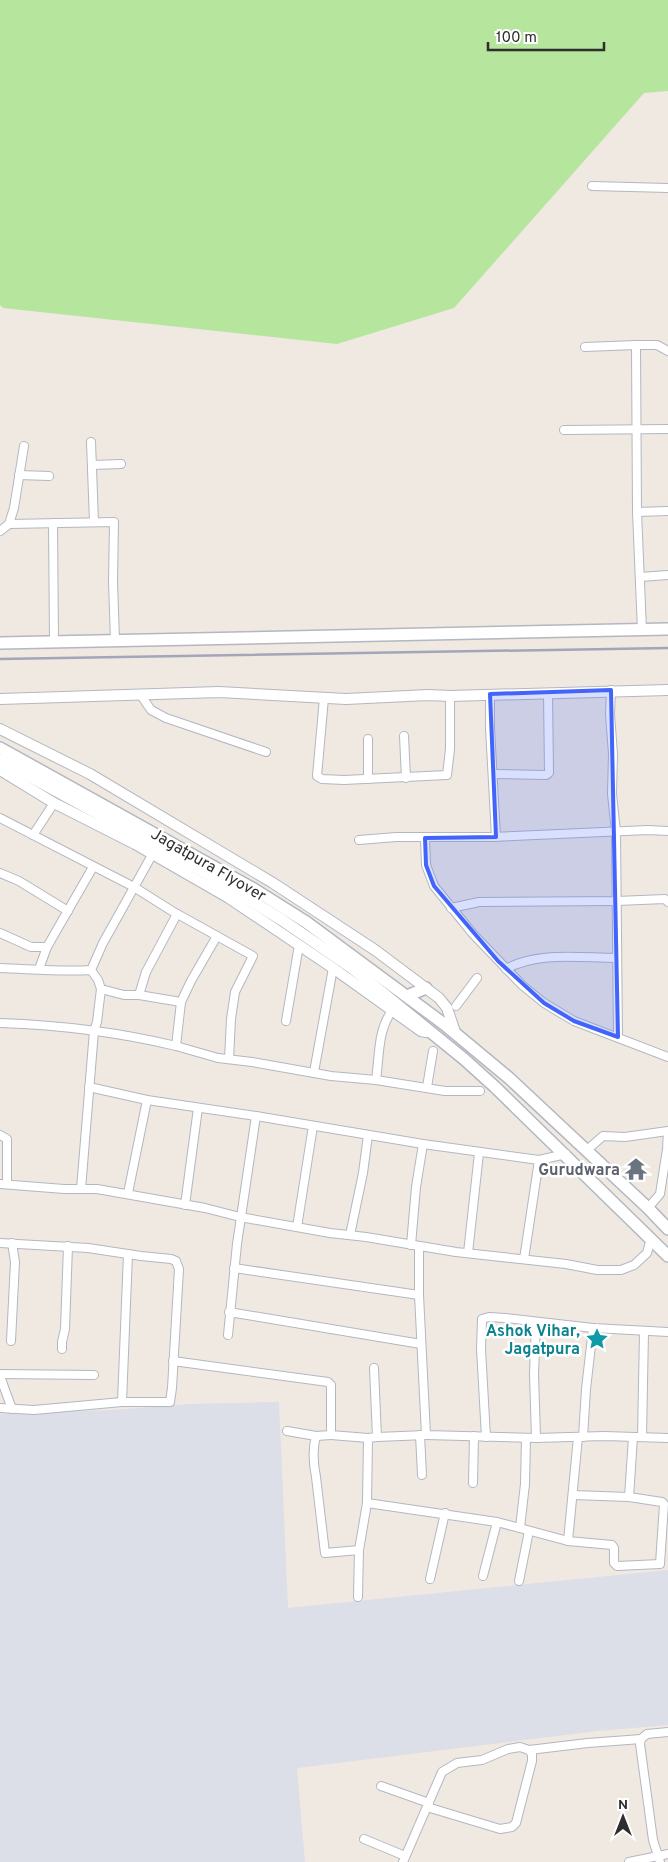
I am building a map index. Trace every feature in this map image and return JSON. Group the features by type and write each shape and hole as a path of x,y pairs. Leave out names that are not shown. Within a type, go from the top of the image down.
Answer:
{"main road":[{"path":"0,643 668,629"},
{"name":"Jagatpura Flyover","path":"0,748 252,888 306,922 357,965 394,1007 434,1034 500,1091 668,1256"},
{"name":"Jagatpura Flyover","path":"0,760 208,874 407,996 455,1032 509,1078 587,1150 668,1229"},
{"path":"407,996 426,988"}],"street":[{"path":"592,186 668,188"},
{"path":"636,345 637,512 642,630"},
{"path":"585,346 657,345 668,351"},
{"path":"564,430 668,429"},
{"path":"91,442 94,522"},
{"path":"9,524 24,446"},
{"path":"92,465 121,464"},
{"path":"19,475 49,476"},
{"path":"637,512 668,511"},
{"path":"0,531 9,524 114,522 115,641"},
{"path":"53,524 54,641"},
{"path":"640,577 668,576"},
{"path":"611,690 612,794 616,832 618,1037"},
{"path":"0,699 219,692 346,699 428,695 668,690"},
{"path":"493,774 546,775 549,773 548,693"},
{"path":"140,694 151,710 175,722 266,752"},
{"path":"490,694 496,837"},
{"path":"324,698 317,776 322,779 368,779 445,776 448,774 450,696"},
{"path":"0,729 90,774 190,832 375,950 426,988 447,1008 455,1032"},
{"path":"404,736 406,778"},
{"path":"368,739 368,779"},
{"path":"0,770 54,803 229,898 394,1007 387,1016 380,1038 376,1080"},
{"path":"33,835 54,803"},
{"path":"0,818 134,887 177,914 253,956 235,992 231,1019 229,1060"},
{"path":"359,840 668,831"},
{"path":"425,838 426,865 434,886 451,908 522,985 551,1008 574,1021 668,1057"},
{"path":"91,970 102,943 152,855"},
{"path":"39,969 47,947 93,867"},
{"path":"0,873 19,881 68,911"},
{"path":"451,908 480,902 665,899 668,902"},
{"path":"139,995 146,972 177,914"},
{"path":"0,933 31,947 47,947"},
{"path":"176,1046 181,1002 217,936"},
{"path":"286,1021 299,945"},
{"path":"506,969 516,963 546,957 616,958"},
{"path":"0,968 67,972 91,970"},
{"path":"314,1072 333,968"},
{"path":"81,1189 84,1130 90,1087 94,1031 102,989 91,970"},
{"path":"456,1006 477,978"},
{"path":"102,989 124,995 139,995 181,1002"},
{"path":"0,1023 94,1031 147,1039 229,1060 331,1076 376,1080 461,1092 480,1092"},
{"path":"427,1087 433,1051"},
{"path":"90,1087 147,1100 480,1153 539,1160 566,1154"},
{"path":"128,1194 147,1100"},
{"path":"185,1204 198,1108"},
{"path":"228,1335 240,1217 256,1116"},
{"path":"296,1227 313,1126"},
{"path":"587,1150 603,1136 626,1137 668,1131 660,1194 648,1208"},
{"path":"350,1235 363,1173 368,1135"},
{"path":"0,1136 7,1139 3,1184 64,1189 96,1189 185,1204 240,1217 296,1227 468,1253 566,1264 597,1270 621,1270 634,1265 647,1253 651,1238"},
{"path":"422,1475 421,1344 415,1245 416,1187 423,1144"},
{"path":"468,1253 480,1153"},
{"path":"524,1259 539,1160"},
{"path":"0,1243 68,1246 171,1259 178,1265 170,1402 122,1402 34,1410 0,1408"},
{"path":"11,1341 15,1262 12,1243"},
{"path":"62,1348 66,1329 68,1246"},
{"path":"122,1402 128,1254"},
{"path":"234,1268 419,1295"},
{"path":"229,1312 421,1344"},
{"path":"486,1437 481,1349 482,1320 489,1317 593,1328 668,1332"},
{"path":"536,1322 534,1374 536,1438"},
{"path":"568,1542 593,1328"},
{"path":"629,1497 638,1437 644,1332"},
{"path":"173,1361 328,1382 331,1385 331,1435"},
{"path":"374,1368 377,1437"},
{"path":"12,1408 0,1375 94,1375"},
{"path":"287,1430 316,1436 331,1435 368,1438 423,1435 526,1438 668,1438"},
{"path":"316,1436 313,1464 324,1553 359,1550"},
{"path":"473,1483 474,1436"},
{"path":"358,1597 359,1550 368,1503 368,1438"},
{"path":"520,1528 526,1438"},
{"path":"368,1503 497,1522 568,1542 612,1545 614,1548 614,1563 617,1566 664,1563 664,1504 660,1500 573,1495"},
{"path":"430,1579 445,1513"},
{"path":"483,1576 497,1522"},
{"path":"519,1581 529,1531"},
{"path":"364,1839 404,1859 442,1772 457,1763 482,1760 508,1749 520,1747 529,1750 641,1739 647,1734 668,1732"},
{"path":"641,1739 640,1744 653,1840 659,1858"},
{"path":"381,1786 428,1805 500,1829 512,1827 516,1823 532,1761 532,1754 529,1750"},
{"path":"629,1862 659,1858 668,1854"}],"highlighted area":[{"path":"611,690 618,1037 574,1021 544,1003 498,961 434,886 426,865 425,838 496,837 490,694"}],"shaded area":[{"path":"279,1402 288,1608 668,1570 668,1725 598,1731 297,1768 305,1862 0,1862 0,1414 113,1410 190,1404"}],"green space":[{"path":"0,0 668,0 668,91 644,93 454,308 337,344 3,308 0,305"}],"railway":[{"path":"0,659 668,648"}],"place":[{"name":"Gurudwara","path":"636,1169"},
{"name":"Ashok Vihar, Jagatpura","path":"597,1339"}]}
